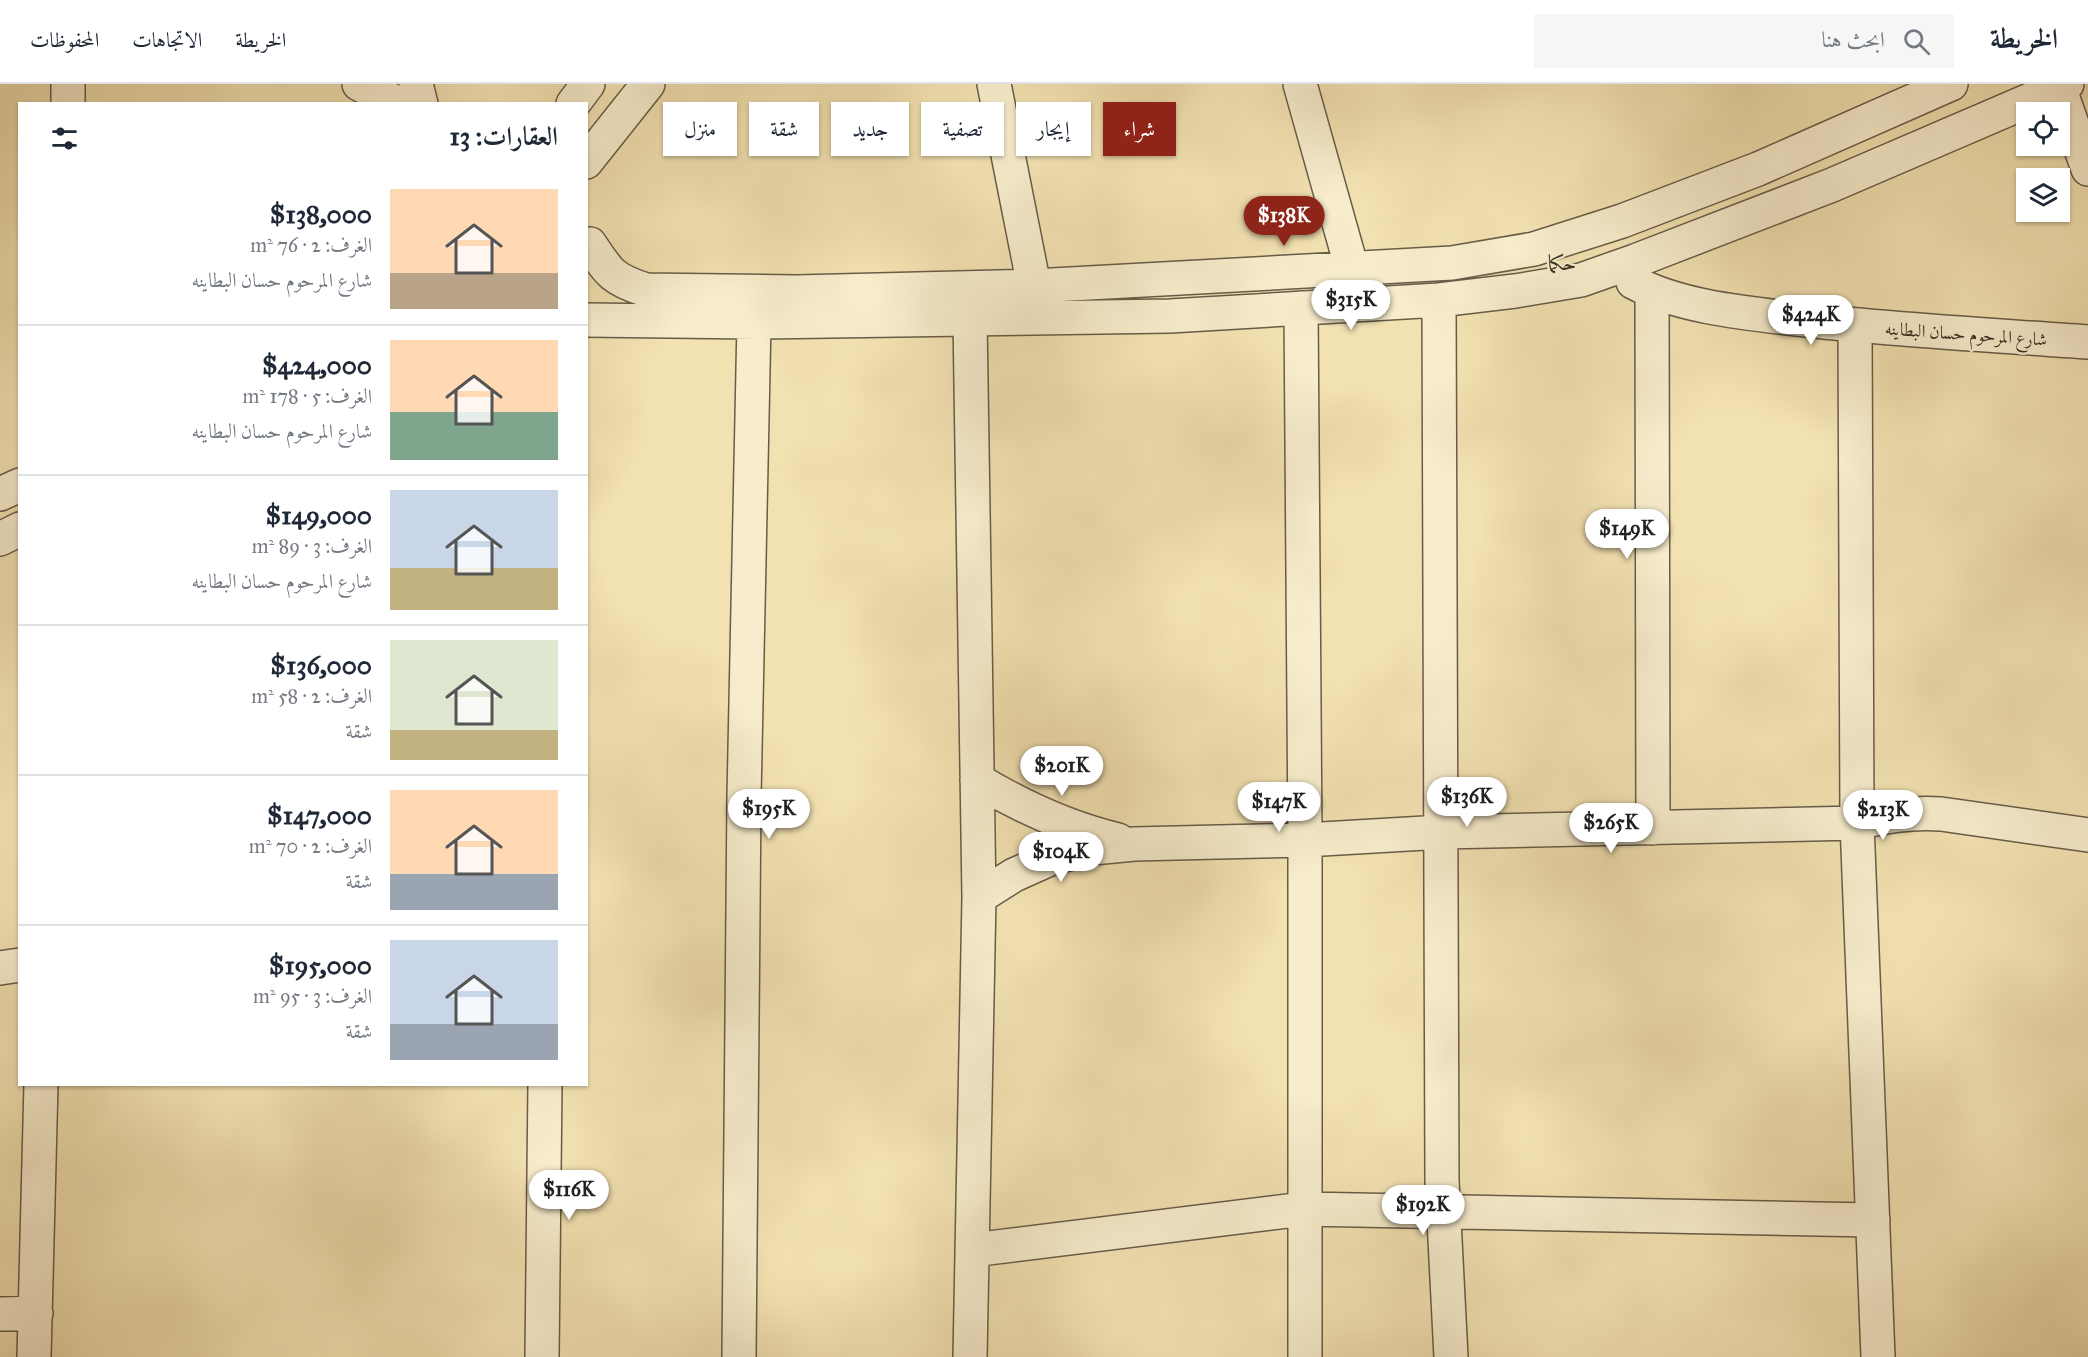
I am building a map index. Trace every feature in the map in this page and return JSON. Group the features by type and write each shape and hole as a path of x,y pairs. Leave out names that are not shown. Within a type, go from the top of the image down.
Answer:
{"street":[{"path":"68,84 68,102"},
{"path":"359,84 395,102"},
{"path":"416,84 420,102"},
{"path":"574,102 588,84"},
{"path":"588,159 648,84"},
{"path":"994,84 1034,286"},
{"path":"1300,84 1352,269"},
{"path":"588,242 609,273 623,282 646,290 797,292 1034,286 1452,263 1534,249 1580,236 1758,170 1951,84"},
{"path":"588,320 754,322 1170,316 1439,300 1581,280 1832,185 2063,86 2088,169"},
{"name":"شارع المرحوم حسان البطاينه","path":"1580,236 1610,270 1652,292 1738,312 1855,326 2088,342"},
{"path":"1652,292 1653,828"},
{"path":"1439,300 1443,1211 1451,1357"},
{"path":"1301,308 1305,840 1305,1357"},
{"path":"970,318 979,897 970,1357"},
{"path":"739,1357 744,785 754,322"},
{"path":"1855,326 1857,823 1878,1357"},
{"path":"0,494 18,486"},
{"path":"0,538 18,530"},
{"path":"977,780 1014,802 1053,820 1092,834 1134,844"},
{"path":"979,897 1014,875 1052,858 1093,848 1134,844 1305,840 1442,832 1857,823 1891,814 1941,814 2088,835"},
{"path":"0,968 18,965"},
{"path":"34,1357 41,1086"},
{"path":"542,1357 545,1086"},
{"path":"972,1250 1304,1209 1873,1220"},
{"path":"0,1314 36,1313"}],"district":[{"name":"حكما","path":"1562,263"}]}
